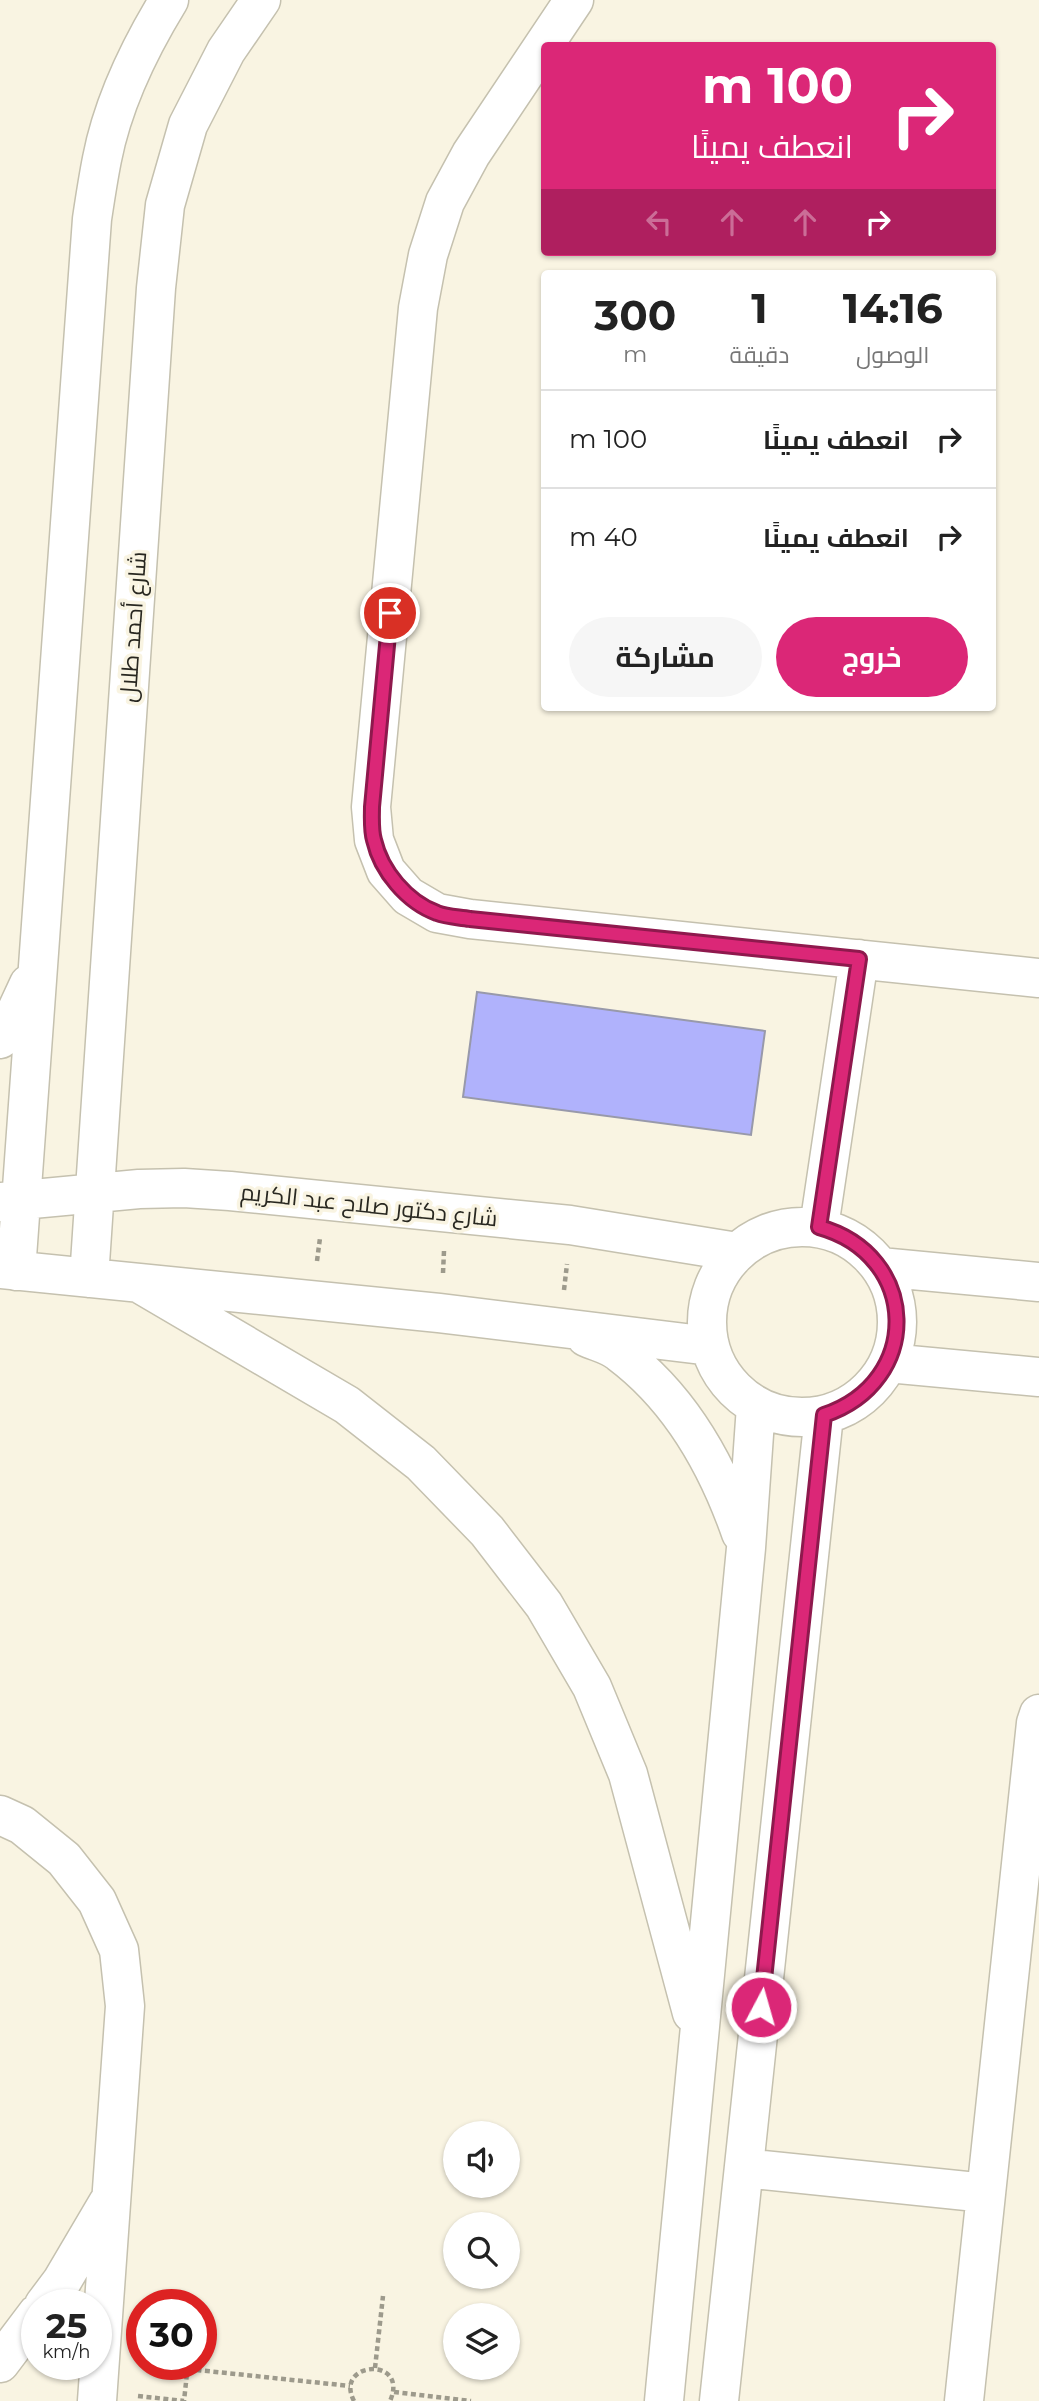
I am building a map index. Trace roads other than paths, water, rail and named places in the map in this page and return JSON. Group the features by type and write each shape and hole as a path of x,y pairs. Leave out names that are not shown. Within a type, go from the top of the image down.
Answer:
{"street":[{"path":"169,0 145,41 120,97 102,157 92,219 38,963 10,1202 8,1270 439,1312 710,1346"},
{"name":"شارع أحمد طلال","path":"89,1278 156,288 165,205 188,125 226,51 261,0"},
{"path":"546,42 574,0"},
{"path":"541,49 471,154 445,202 428,255 418,309 373,793 374,840 386,871 408,896 437,913 470,919 1039,978"},
{"path":"819,1227 859,959"},
{"path":"0,1039 9,1027 38,963"},
{"name":"شارع دكتور صلاح عبد الكريم","path":"10,1202 95,1193 184,1188 570,1225 737,1252"},
{"path":"797,1226 819,1227 837,1232 853,1241 868,1252 880,1267 889,1284 896,1314 895,1344 888,1363 868,1390 855,1401 824,1415 789,1417 756,1406 740,1395 727,1381 716,1364 710,1346 707,1329 710,1295 725,1264 755,1239 775,1230 797,1226"},
{"path":"880,1267 1039,1282"},
{"path":"139,1283 347,1405 421,1463 487,1531 544,1605 592,1688 628,1774 699,2039"},
{"path":"562,1327 618,1351 662,1392 699,1439 727,1492 746,1548"},
{"path":"888,1363 1039,1377"},
{"path":"664,2401 746,1548 756,1406"},
{"path":"719,2401 824,1415"},
{"path":"964,2401 986,2193 1026,1940 1036,1723 1039,1713"},
{"path":"0,1815 22,1825 64,1858 97,1901 119,1950 125,2006 98,2397"},
{"path":"744,2168 986,2193"},
{"path":"56,2289 113,2193"},
{"path":"673,2309 729,2311"},
{"path":"0,2363 21,2335"}]}
